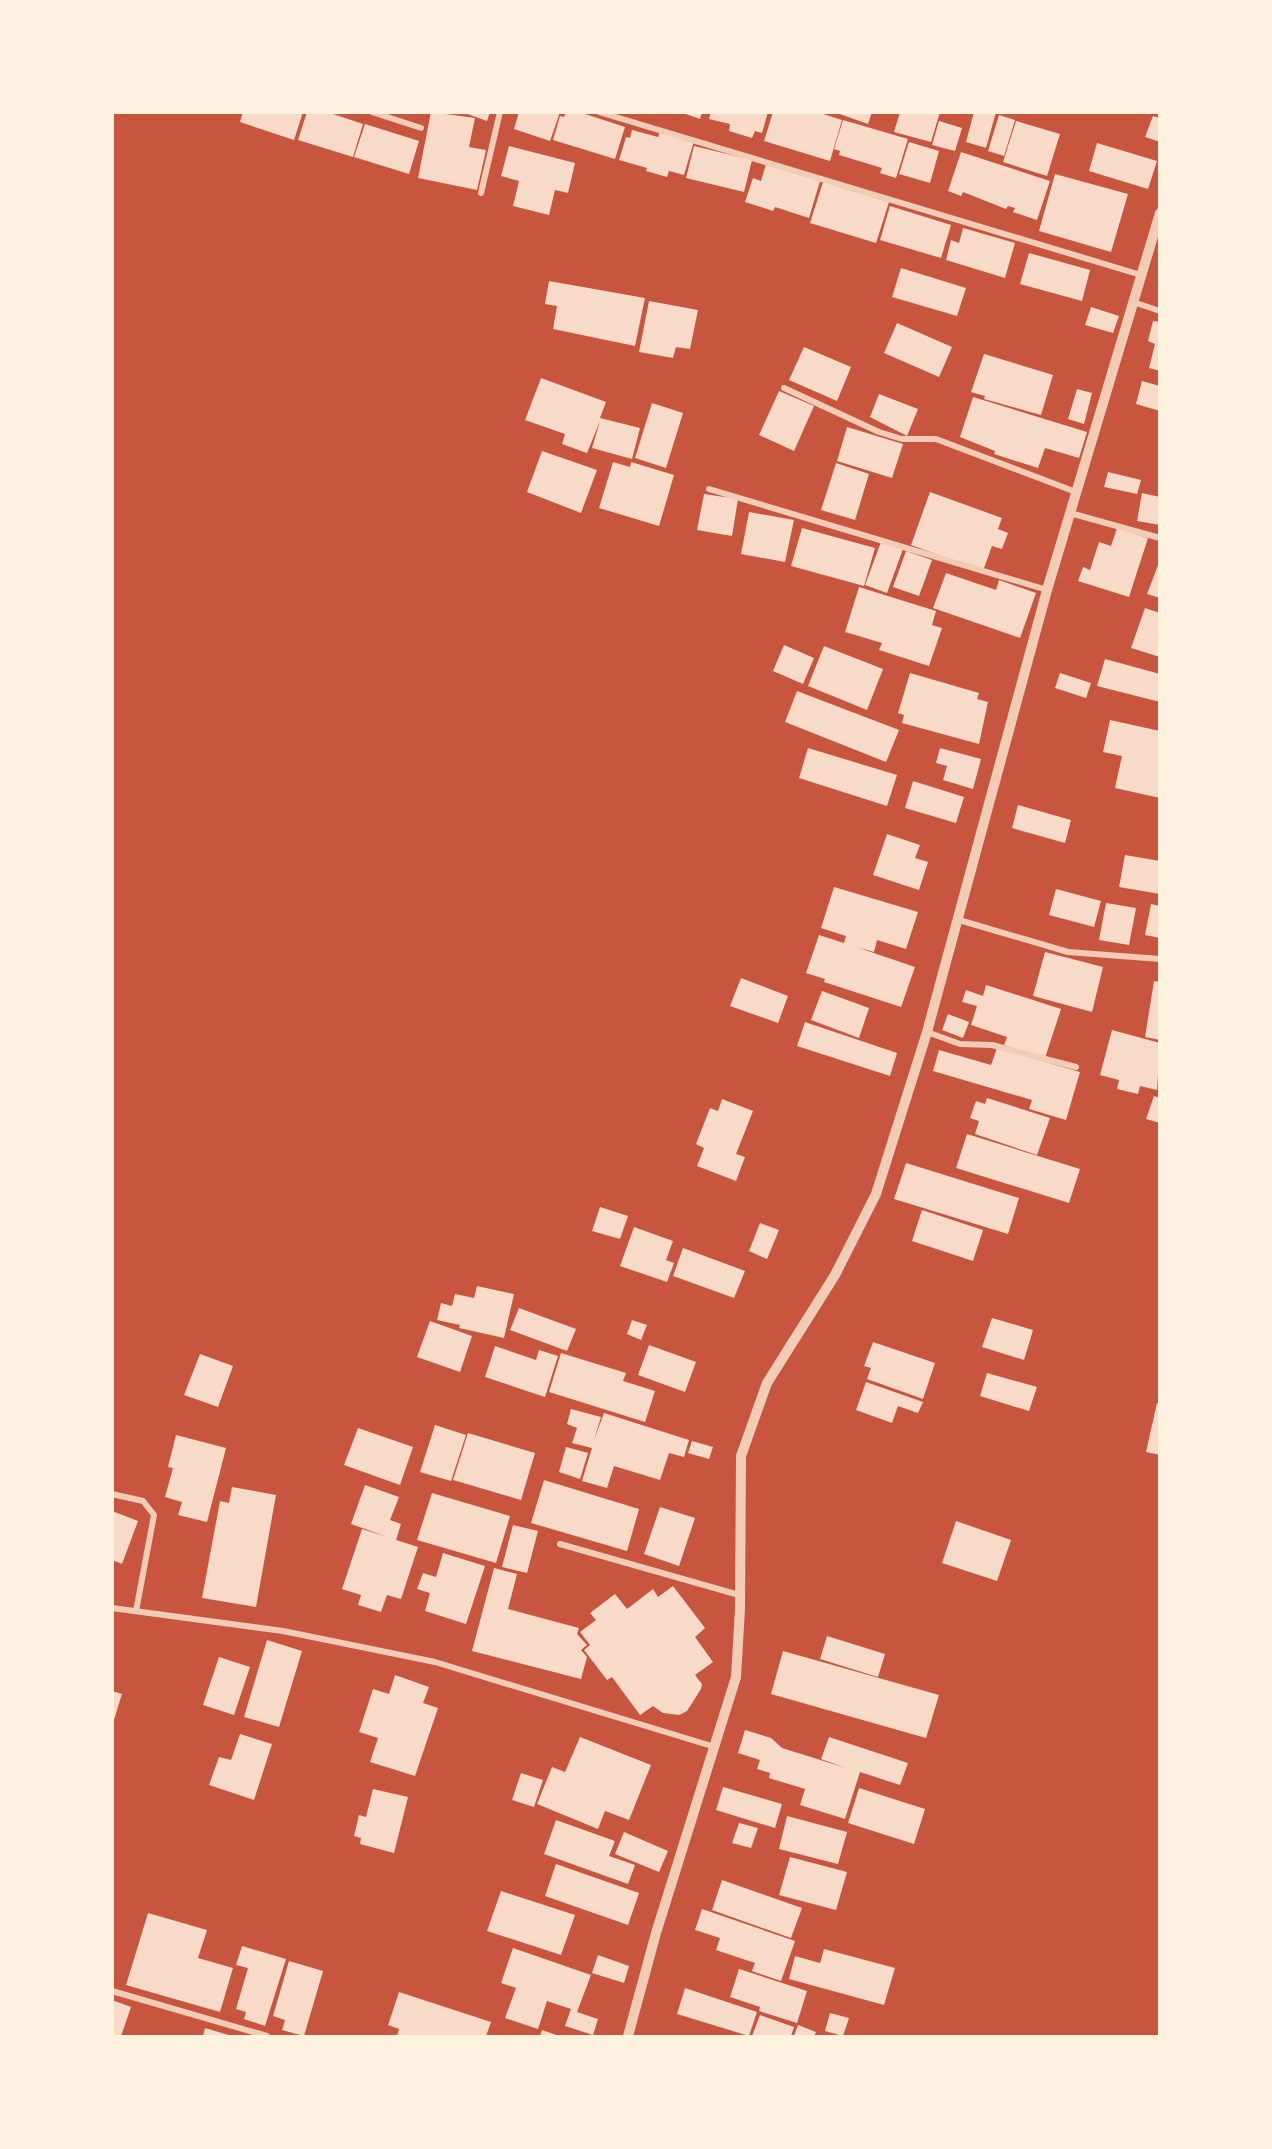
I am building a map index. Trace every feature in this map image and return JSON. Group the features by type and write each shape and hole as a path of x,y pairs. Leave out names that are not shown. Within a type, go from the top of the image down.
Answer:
{"street":[{"path":"372,112 421,128"},
{"path":"481,193 500,112"},
{"path":"599,112 1141,275"},
{"path":"628,2037 656,1933 736,1677 741,1456 766,1383 835,1275 876,1194 927,1032 1047,590 1160,213"},
{"path":"1132,302 1160,311"},
{"path":"784,388 879,432 902,440 936,439 1076,492"},
{"path":"709,489 1047,590"},
{"path":"1070,513 1160,538"},
{"path":"959,920 1068,952 1160,959"},
{"path":"927,1032 960,1044 992,1045 1076,1067"},
{"path":"112,1494 143,1501 154,1515 136,1611"},
{"path":"560,1544 739,1595"},
{"path":"112,1608 283,1631 435,1662 716,1747"},
{"path":"112,1991 267,2037"}],"building":[{"path":"243,112 303,112 294,140 240,122"},
{"path":"307,112 327,112 363,124 353,157 298,140"},
{"path":"431,112 475,118 469,147 486,150 477,190 418,178"},
{"path":"462,112 490,112 487,121"},
{"path":"519,112 560,112 550,141 514,129"},
{"path":"566,112 579,112 625,127 615,159 553,140 560,116 564,117"},
{"path":"680,112 702,112 700,119"},
{"path":"711,112 768,112 762,133 755,131 752,138 729,131 730,124 709,119"},
{"path":"773,112 817,112 842,120 830,161 764,141"},
{"path":"834,112 872,112 868,124"},
{"path":"900,112 940,112 931,142 894,132"},
{"path":"974,112 996,112 986,148 966,142"},
{"path":"999,115 1015,120 1004,156 988,151"},
{"path":"1153,116 1160,118 1160,142 1145,137"},
{"path":"843,120 908,139 896,178 880,173 882,168 839,155 840,151 834,149"},
{"path":"939,121 962,128 955,151 932,145"},
{"path":"1016,121 1060,134 1047,176 1003,162"},
{"path":"365,124 419,141 409,174 354,157"},
{"path":"632,130 658,137 660,131 694,141 684,175 669,171 667,177 646,171 647,168 619,160 626,137 630,138"},
{"path":"909,142 939,151 930,183 899,174"},
{"path":"1097,143 1157,161 1148,189 1089,171"},
{"path":"509,146 575,163 568,193 555,190 549,215 513,206 519,181 501,176"},
{"path":"694,146 752,160 744,192 686,178"},
{"path":"961,152 1050,181 1037,220 1013,212 1015,208 1008,206 1006,209 963,192 961,196 948,191"},
{"path":"766,164 820,181 809,218 775,207 773,211 745,202 753,178 761,181"},
{"path":"1055,174 1128,194 1111,252 1039,231"},
{"path":"823,182 889,202 876,243 810,223"},
{"path":"890,206 951,225 941,258 880,240"},
{"path":"963,228 1015,243 1005,278 946,260 951,240 959,243"},
{"path":"1029,253 1090,270 1082,301 1020,284"},
{"path":"901,268 966,288 957,316 892,297"},
{"path":"549,281 645,298 635,346 553,329 557,306 545,304"},
{"path":"649,301 698,310 690,349 676,347 673,358 639,352"},
{"path":"1091,307 1119,316 1113,333 1085,325"},
{"path":"1153,321 1160,322 1160,371 1149,368 1155,344 1148,341"},
{"path":"897,323 952,347 939,377 884,353"},
{"path":"804,347 851,367 837,401 789,380"},
{"path":"984,354 1053,375 1041,415 984,399 985,396 971,392"},
{"path":"541,378 606,402 600,418 640,428 632,459 592,448 600,421 587,453 562,444 565,434 525,420"},
{"path":"1142,381 1160,386 1160,411 1136,404"},
{"path":"1077,389 1092,393 1084,424 1068,419"},
{"path":"779,391 814,406 794,451 759,435"},
{"path":"879,394 918,409 907,436 870,417"},
{"path":"973,397 1087,432 1079,458 1045,448 1038,468 994,454 995,451 960,437"},
{"path":"652,403 683,413 666,468 635,458"},
{"path":"847,427 903,444 892,478 837,461"},
{"path":"542,451 597,470 581,513 527,492"},
{"path":"613,462 630,467 631,462 674,475 659,526 599,508"},
{"path":"836,463 869,474 855,520 821,510"},
{"path":"1108,472 1141,480 1137,494 1104,487"},
{"path":"930,492 1002,518 998,529 1008,533 1002,549 992,546 983,571 911,545"},
{"path":"1142,493 1160,497 1160,525 1137,521"},
{"path":"704,494 738,499 732,536 697,530"},
{"path":"749,512 794,520 785,562 741,554"},
{"path":"802,528 875,548 864,586 791,566"},
{"path":"1117,528 1148,538 1129,597 1078,581 1083,567 1090,570 1099,542 1111,546"},
{"path":"881,542 903,549 887,593 865,585"},
{"path":"906,551 932,560 919,596 893,587"},
{"path":"1160,560 1160,598 1147,594"},
{"path":"946,573 996,590 999,580 1036,593 1020,638 933,608"},
{"path":"859,587 936,611 932,625 942,628 929,666 879,650 882,643 845,632"},
{"path":"1145,608 1160,613 1160,657 1131,648"},
{"path":"784,645 814,658 803,684 773,671"},
{"path":"824,646 883,669 867,710 808,686"},
{"path":"1105,659 1160,674 1160,702 1097,686"},
{"path":"910,673 979,693 977,699 988,702 979,744 902,723 904,715 898,713"},
{"path":"1060,673 1091,683 1086,698 1055,688"},
{"path":"797,691 899,730 886,762 785,722"},
{"path":"1110,720 1160,731 1160,798 1115,788 1122,756 1103,752"},
{"path":"808,748 897,775 887,806 799,778"},
{"path":"940,748 981,759 973,789 943,780 947,766 936,763"},
{"path":"913,781 964,797 956,823 905,808"},
{"path":"1018,805 1071,820 1065,843 1012,828"},
{"path":"887,834 920,845 915,858 928,862 919,890 873,875"},
{"path":"1125,855 1160,861 1160,894 1119,887"},
{"path":"834,887 918,912 906,949 877,940 874,952 856,947 915,967 901,1007 824,982 825,979 806,973 819,935 844,943 846,936 821,928"},
{"path":"1056,889 1101,901 1094,927 1049,915"},
{"path":"1106,903 1136,908 1129,945 1099,940"},
{"path":"1151,904 1160,906 1160,938 1145,935"},
{"path":"1045,952 1103,967 1092,1012 1033,996"},
{"path":"741,978 788,996 778,1023 730,1006"},
{"path":"1154,981 1160,982 1160,1040 1145,1037"},
{"path":"986,985 1061,1009 1045,1058 1004,1045 1007,1037 971,1025 977,1006 962,1002 966,990 983,996"},
{"path":"822,991 869,1008 859,1038 811,1020"},
{"path":"948,1014 969,1022 963,1038 942,1030"},
{"path":"805,1022 897,1053 890,1076 797,1046"},
{"path":"1112,1030 1160,1043 1157,1090 1140,1086 1138,1094 1117,1089 1119,1080 1100,1075"},
{"path":"997,1048 1080,1072 1066,1120 1029,1109 1032,1100 933,1071 939,1050 991,1065"},
{"path":"1154,1096 1160,1098 1160,1123 1146,1119"},
{"path":"987,1098 1050,1118 1037,1155 975,1134 979,1121 970,1118 976,1101 985,1104"},
{"path":"722,1099 753,1111 736,1154 745,1157 736,1181 697,1166 704,1148 696,1144 710,1108 718,1111"},
{"path":"967,1134 1080,1169 1069,1203 956,1168"},
{"path":"906,1163 1019,1198 1008,1234 894,1199"},
{"path":"600,1207 628,1216 620,1239 592,1231"},
{"path":"922,1210 983,1230 973,1261 912,1241"},
{"path":"760,1223 779,1230 767,1259 749,1251"},
{"path":"634,1227 673,1241 666,1260 674,1263 667,1282 620,1266"},
{"path":"683,1248 745,1271 734,1298 673,1276"},
{"path":"477,1286 514,1294 504,1338 459,1328 460,1325 437,1320 441,1303 452,1306 455,1294 474,1298"},
{"path":"519,1308 576,1329 567,1351 510,1330"},
{"path":"992,1318 1033,1330 1024,1360 982,1347"},
{"path":"632,1320 647,1325 641,1340 627,1334"},
{"path":"430,1321 472,1336 460,1372 417,1357"},
{"path":"873,1342 935,1363 923,1399 867,1379 871,1368 864,1366"},
{"path":"649,1345 696,1362 685,1392 638,1375"},
{"path":"495,1346 536,1360 539,1350 558,1356 545,1397 485,1377"},
{"path":"561,1353 626,1373 623,1381 655,1391 645,1422 549,1392"},
{"path":"200,1354 233,1366 218,1407 184,1395"},
{"path":"987,1373 1037,1387 1029,1411 980,1396"},
{"path":"866,1382 923,1402 918,1413 898,1406 892,1423 856,1410"},
{"path":"1157,1403 1160,1404 1160,1455 1146,1452"},
{"path":"571,1409 601,1417 594,1440 604,1413 689,1440 684,1457 669,1453 660,1480 614,1466 607,1488 582,1481 592,1448 572,1443 577,1428 567,1424"},
{"path":"435,1425 466,1435 451,1481 420,1472"},
{"path":"358,1428 413,1447 400,1485 344,1465"},
{"path":"468,1433 535,1453 521,1500 453,1480"},
{"path":"176,1435 226,1448 207,1522 178,1515 182,1502 165,1497 173,1468 168,1467"},
{"path":"692,1441 713,1447 709,1459 688,1453"},
{"path":"566,1447 588,1453 580,1479 559,1472"},
{"path":"544,1480 639,1509 627,1551 531,1523"},
{"path":"365,1485 399,1497 390,1520 401,1524 396,1540 418,1547 401,1599 387,1595 381,1612 358,1605 361,1595 342,1589 362,1529 388,1537 351,1524"},
{"path":"232,1487 276,1495 256,1607 202,1598 220,1501 229,1503"},
{"path":"432,1493 510,1516 496,1563 417,1540"},
{"path":"660,1507 695,1518 679,1566 644,1554"},
{"path":"112,1511 138,1521 122,1564 112,1560"},
{"path":"956,1521 1011,1540 997,1581 942,1563"},
{"path":"513,1525 538,1531 527,1573 502,1567"},
{"path":"443,1553 485,1566 466,1624 425,1611 430,1593 417,1589 423,1573 436,1577"},
{"path":"494,1568 517,1574 508,1609 579,1628 577,1634 587,1645 581,1650 587,1657 581,1679 472,1651"},
{"path":"673,1586 705,1628 695,1637 713,1662 695,1675 702,1684 701,1689 687,1711 679,1715 663,1713 653,1706 640,1715 612,1677 607,1680 584,1650 590,1645 580,1632 596,1620 590,1613 615,1594 627,1609 653,1589 658,1597"},
{"path":"827,1636 885,1654 878,1677 820,1659"},
{"path":"267,1640 302,1651 279,1727 244,1717"},
{"path":"783,1651 939,1695 926,1738 771,1694"},
{"path":"219,1657 250,1667 234,1715 203,1705"},
{"path":"395,1675 429,1687 423,1703 438,1708 415,1776 370,1762 378,1738 359,1732 373,1689 389,1694"},
{"path":"112,1691 122,1694 113,1723 112,1723"},
{"path":"745,1730 771,1738 782,1748 846,1768 821,1759 829,1737 908,1763 900,1785 860,1772 845,1819 800,1805 805,1789 769,1778 770,1773 757,1769 760,1760 738,1753"},
{"path":"240,1734 272,1744 254,1800 209,1785 219,1757 231,1760"},
{"path":"580,1737 651,1765 629,1820 605,1811 598,1829 537,1804 552,1767 565,1772"},
{"path":"521,1773 543,1780 534,1807 512,1800"},
{"path":"723,1787 782,1804 775,1828 716,1810"},
{"path":"859,1788 925,1809 914,1844 848,1823"},
{"path":"373,1789 408,1797 394,1853 360,1844 361,1838 354,1836 359,1815 366,1817"},
{"path":"787,1816 847,1832 838,1864 779,1849"},
{"path":"556,1820 615,1841 609,1856 635,1865 628,1884 544,1854"},
{"path":"739,1823 758,1828 751,1848 732,1843"},
{"path":"624,1832 668,1851 659,1872 615,1854"},
{"path":"790,1857 847,1872 836,1910 779,1895"},
{"path":"556,1864 639,1893 628,1925 545,1896"},
{"path":"722,1880 802,1908 791,1938 712,1910"},
{"path":"501,1891 575,1915 561,1955 487,1931"},
{"path":"702,1909 795,1941 781,1981 752,1971 755,1963 716,1950 720,1938 695,1930"},
{"path":"148,1913 207,1930 198,1958 233,1968 220,2012 126,1985"},
{"path":"242,1946 286,1959 265,2026 244,2019 246,2012 236,2009 248,1968 236,1965"},
{"path":"513,1948 591,1975 577,2012 598,2019 593,2035 565,2026 571,2009 547,2001 538,2029 505,2018 516,1988 501,1983"},
{"path":"824,1949 895,1968 884,2005 789,1979 795,1956 820,1963"},
{"path":"598,1955 629,1966 624,1983 592,1973"},
{"path":"289,1961 323,1971 304,2036 282,2030 285,2020 273,2016"},
{"path":"739,1969 807,1991 797,2023 759,2011 760,2007 730,1997"},
{"path":"685,1988 757,2012 749,2036 677,2014"},
{"path":"399,1992 491,2022 486,2036 397,2036 399,2029 388,2025"},
{"path":"112,2000 131,2007 121,2036 112,2036"},
{"path":"830,2013 849,2018 843,2036 825,2031"},
{"path":"760,2015 794,2027 791,2036 752,2036"},
{"path":"798,2025 816,2032 814,2036 794,2036"},
{"path":"205,2028 232,2036 203,2036"},
{"path":"542,2030 559,2036 540,2036"}]}
